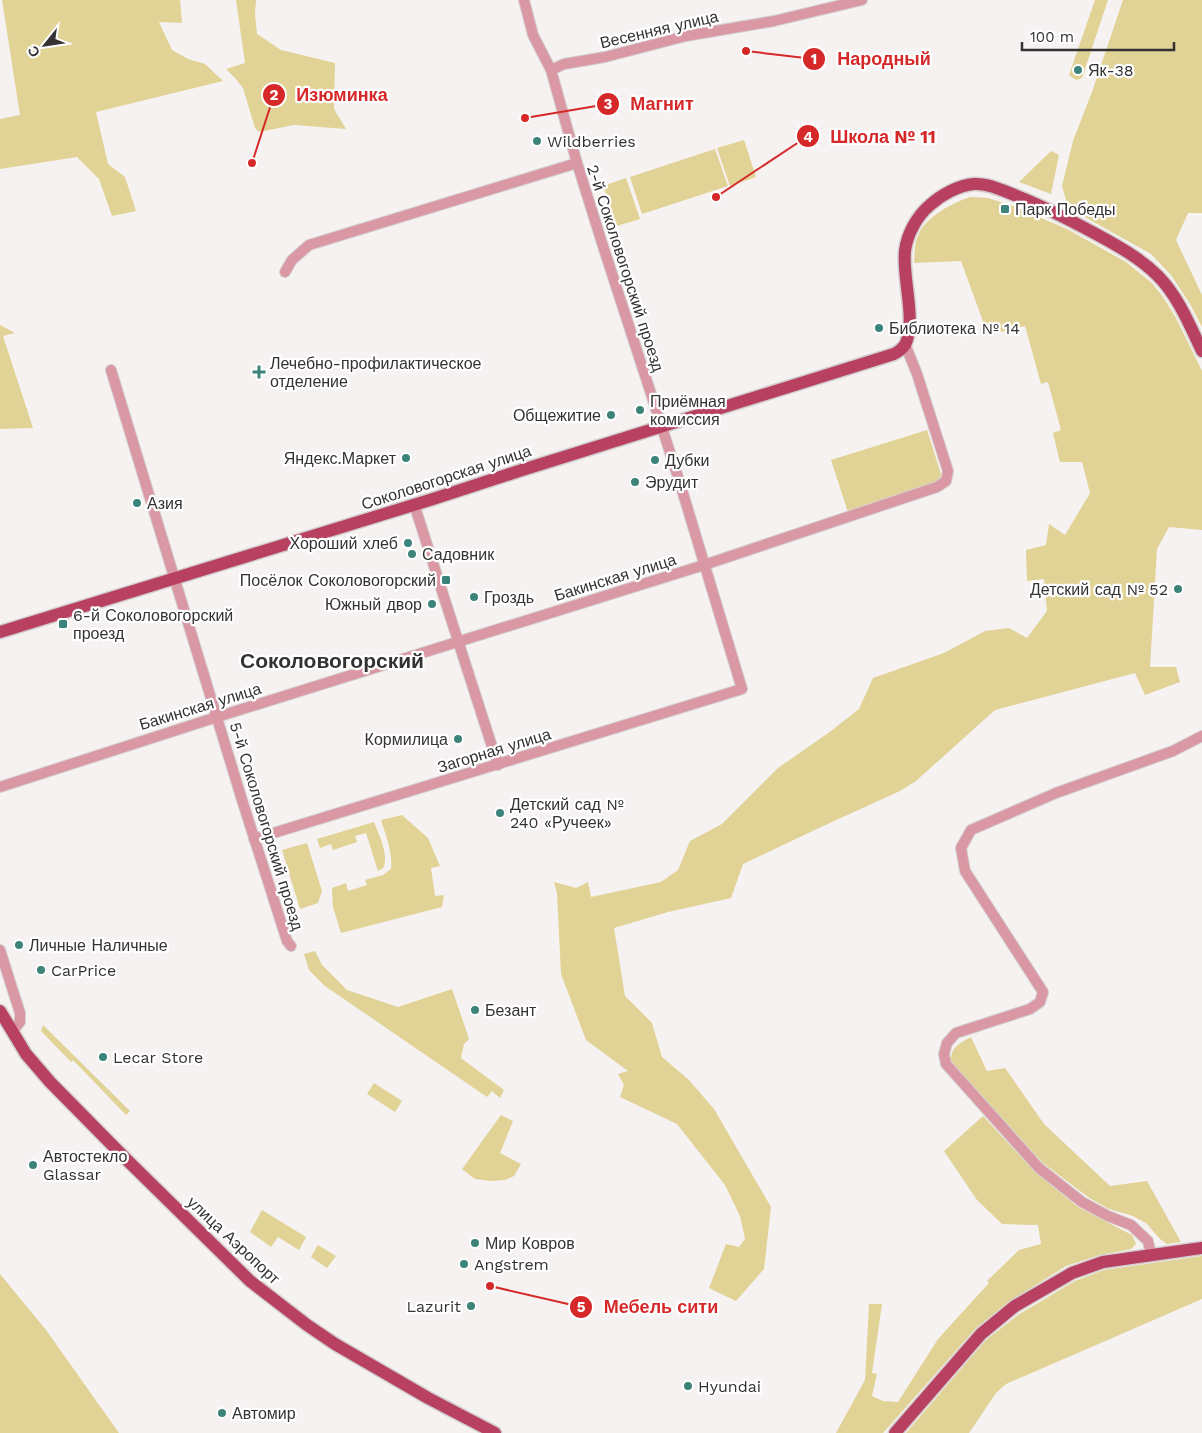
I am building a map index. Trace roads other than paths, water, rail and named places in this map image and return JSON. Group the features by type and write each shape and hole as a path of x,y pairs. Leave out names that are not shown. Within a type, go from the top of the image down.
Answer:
{"main road":[{"path":"903,347 910,324 905,262 911,229 930,205 953,190 972,184 983,184 1040,205 1065,217 1123,248 1143,262 1170,291 1202,351"},
{"name":"Соколовогорская улица","path":"0,632 894,354 903,347"},
{"name":"улица Аэропорт","path":"0,1011 26,1054 50,1082 250,1281 307,1326 343,1349 428,1398 495,1433"},
{"path":"895,1433 981,1334 1015,1306 1072,1273 1103,1262 1202,1248"}],"street":[{"name":"2-й Соколовогорский проезд","path":"524,0 533,35 551,70 577,163 742,689"},
{"name":"Весенняя улица","path":"551,70 564,64 605,57 686,36 774,21 862,0"},
{"path":"285,272 292,260 309,245 577,163"},
{"name":"Бакинская улица","path":"0,787 217,716 704,565 937,487 946,481 948,472 917,374 903,347"},
{"name":"5-й Соколовогорский проезд","path":"111,370 254,839 287,941 291,946"},
{"path":"414,504 498,765"},
{"name":"Загорная улица","path":"254,839 742,689"},
{"path":"1151,1255 1148,1241 1131,1225 1108,1216 1082,1202 1039,1168 946,1064 944,1054 947,1043 956,1033 1030,1009 1040,1002 1044,992 965,871 961,848 971,830 1056,793 1173,751 1202,736"},
{"path":"0,950 20,1013 20,1022 12,1032"}],"place":[{"name":"Народный","path":"746,51"},
{"name":"Як-38","path":"1078,70"},
{"name":"Магнит","path":"525,118"},
{"name":"Wildberries","path":"537,141"},
{"name":"Изюминка","path":"252,163"},
{"name":"Школа № 11","path":"716,197"},
{"name":"Парк Победы","path":"1005,209"},
{"name":"Библиотека № 14","path":"879,328"},
{"name":"Лечебно-профилактическое отделение","path":"259,372"},
{"name":"Приёмная комиссия","path":"640,410"},
{"name":"Общежитие","path":"611,415"},
{"name":"Яндекс.Маркет","path":"406,458"},
{"name":"Дубки","path":"655,460"},
{"name":"Эрудит","path":"635,482"},
{"name":"Азия","path":"137,503"},
{"name":"Хороший хлеб","path":"408,543"},
{"name":"Садовник","path":"412,554"},
{"name":"Посёлок Соколовогорский","path":"446,580"},
{"name":"Детский сад № 52","path":"1178,589"},
{"name":"Гроздь","path":"474,597"},
{"name":"Южный двор","path":"432,604"},
{"name":"6-й Соколовогорский проезд","path":"63,624"},
{"name":"Кормилица","path":"458,739"},
{"name":"Детский сад № 240 «Ручеек»","path":"500,813"},
{"name":"Личные Наличные","path":"19,945"},
{"name":"CarPrice","path":"41,970"},
{"name":"Безант","path":"475,1010"},
{"name":"Lecar Store","path":"103,1057"},
{"name":"Автостекло Glassar","path":"33,1165"},
{"name":"Мир Ковров","path":"475,1243"},
{"name":"Angstrem","path":"464,1264"},
{"name":"Мебель сити","path":"490,1286"},
{"name":"Lazurit","path":"471,1306"},
{"name":"Hyundai","path":"688,1386"},
{"name":"Автомир","path":"222,1413"}],"district":[{"name":"Соколовогорский","path":"332,661"}]}
